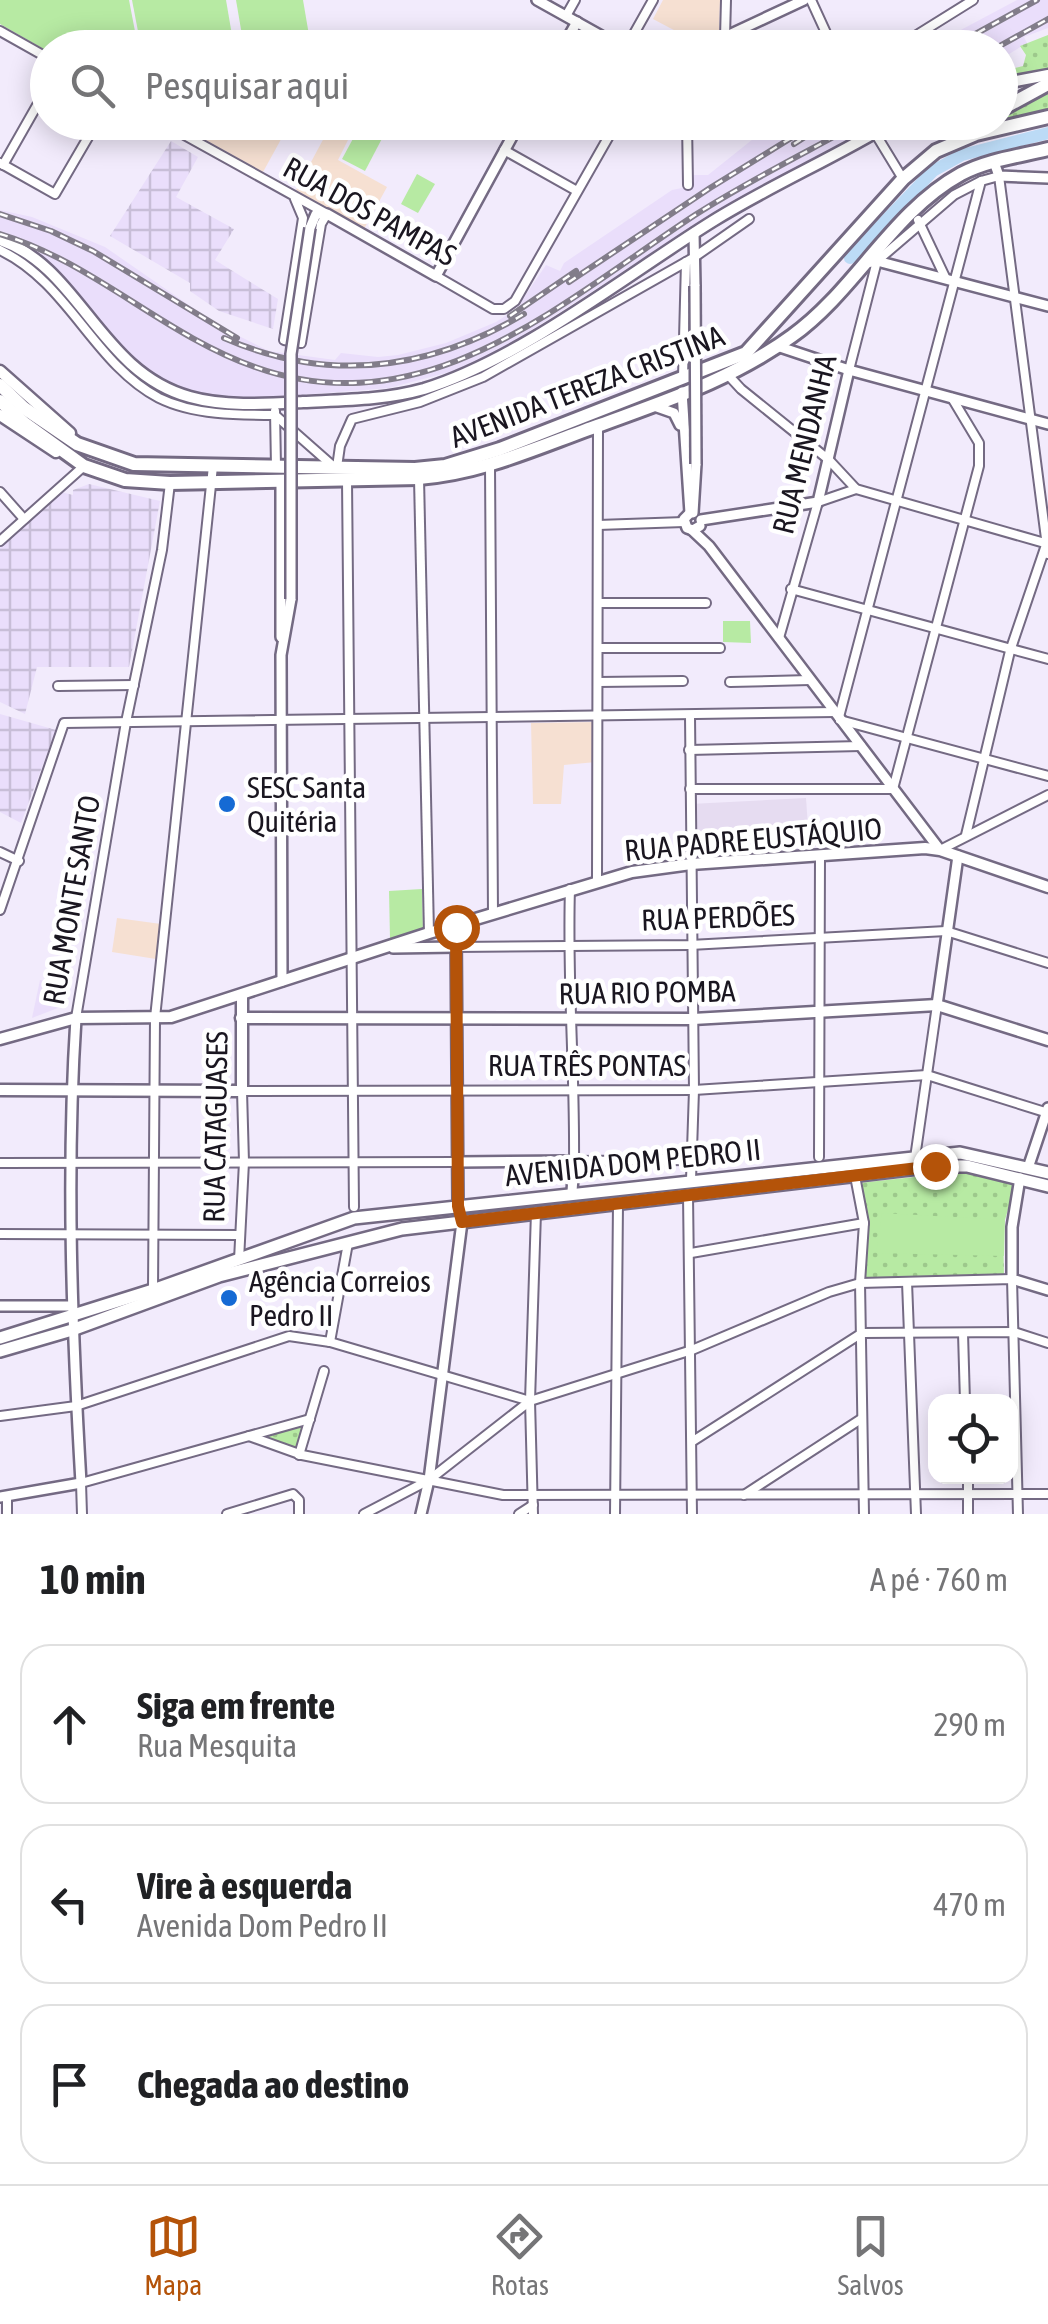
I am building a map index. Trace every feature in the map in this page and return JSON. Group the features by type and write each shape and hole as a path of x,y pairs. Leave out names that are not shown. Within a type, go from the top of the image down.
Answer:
{"highway":[{"path":"1018,100 1048,84"},
{"path":"1018,124 1048,117"},
{"path":"1018,122 1024,122"},
{"path":"939,150 953,140"},
{"path":"939,150 962,140"},
{"name":"AVENIDA TEREZA CRISTINA","path":"6,399 94,452 134,464 213,466 346,480 447,476 490,466 682,395 754,363 793,336 959,175 997,169 1047,149"},
{"name":"AVENIDA TEREZA CRISTINA","path":"0,385 23,422 84,466 125,480 212,482 335,467 446,466 500,449 746,352 902,179 939,150"}],"main road":[{"path":"1018,81 1048,75"},
{"path":"0,240 33,257 112,349 153,382 190,397 274,410 380,398 422,390 460,376 524,341 694,233 861,140"},
{"name":"AVENIDA TEREZA CRISTINA","path":"0,372 94,452"},
{"name":"AVENIDA TEREZA CRISTINA","path":"0,415 38,442 84,466"},
{"name":"RUA PADRE EUSTÁQUIO","path":"0,1039 76,1018 171,1017 632,872 691,864 940,850 1048,887"},
{"name":"RUA CATAGUASES","path":"242,995 242,1091"},
{"name":"RUA RIO POMBA","path":"242,1018 693,1018 937,1004 1048,1040"},
{"name":"RUA TRÊS PONTAS","path":"0,1090 242,1091"},
{"name":"AVENIDA DOM PEDRO II","path":"0,1350 71,1318 354,1218 960,1154 1024,1173 1048,1186"},
{"name":"AVENIDA DOM PEDRO II","path":"0,1338 402,1229 935,1166 1048,1173"}],"street":[{"path":"538,0 592,30"},
{"path":"566,16 575,0"},
{"path":"636,30 653,0"},
{"path":"725,30 726,0"},
{"path":"740,30 804,0"},
{"path":"811,0 824,30"},
{"path":"925,30 973,0"},
{"path":"572,30 577,22"},
{"path":"2,36 30,49"},
{"path":"30,117 2,164 54,194 86,140"},
{"name":"RUA DOS PAMPAS","path":"192,140 493,309 504,309 514,300 578,191"},
{"path":"436,276 510,140"},
{"path":"504,150 578,191 607,140"},
{"path":"687,140 688,185"},
{"path":"879,140 902,179"},
{"path":"997,169 1048,554"},
{"path":"944,277 917,217 997,169 1048,178"},
{"path":"838,716 928,391 981,181"},
{"path":"282,655 291,599 292,354 311,224 310,211 295,199"},
{"path":"295,199 303,218 284,340 301,343 321,224 326,214 316,214 311,224"},
{"path":"0,250 42,276 120,369 160,398 224,414 274,410 335,467 352,419 420,402 483,377 690,260 749,219"},
{"path":"694,233 682,378 693,521 806,680 940,850 1048,795"},
{"path":"690,260 695,286 693,521"},
{"path":"870,262 957,280 1048,306"},
{"name":"RUA MENDANHA","path":"779,638 829,460 870,262"},
{"path":"776,346 1048,424"},
{"path":"729,376 829,460 856,489 1047,544"},
{"path":"893,789 978,466 979,444 952,398"},
{"path":"653,406 674,413 684,432"},
{"path":"274,410 282,655 282,981"},
{"path":"596,881 598,425"},
{"path":"0,541 84,466"},
{"path":"154,1290 155,1018 213,466"},
{"path":"490,466 493,914"},
{"path":"419,478 429,933"},
{"path":"346,480 354,1207"},
{"name":"RUA MONTE SANTO","path":"81,1483 71,1318 71,1090 76,1018 126,722 162,550 170,483"},
{"path":"598,525 693,521 818,502 856,489"},
{"path":"0,492 24,519"},
{"path":"966,834 1010,651 1047,544"},
{"path":"792,589 1048,659"},
{"path":"598,603 706,603"},
{"path":"598,648 720,648"},
{"path":"598,682 683,680"},
{"path":"730,682 806,680"},
{"path":"58,686 134,686"},
{"path":"690,716 692,1180"},
{"path":"0,910 64,722 838,716 862,726 1048,776"},
{"path":"852,736 862,726"},
{"path":"690,750 860,746"},
{"path":"870,790 878,782 879,772"},
{"path":"690,789 893,789"},
{"path":"0,852 18,861"},
{"path":"819,1157 820,856"},
{"path":"916,1158 958,856"},
{"path":"570,889 572,1192"},
{"path":"421,1514 429,1480 462,1222 458,1206 456,927"},
{"name":"RUA PERDÕES","path":"385,948 690,945 946,931 1048,963"},
{"name":"RUA TRÊS PONTAS","path":"242,1091 694,1090 928,1075 1048,1111"},
{"name":"RUA CATAGUASES","path":"239,1260 244,1162 242,1091"},
{"path":"1018,1514 1012,1227 1024,1173 1048,1111"},
{"path":"0,1163 692,1160"},
{"path":"855,1176 864,1223 860,1283 864,1514"},
{"path":"688,1194 692,1253 692,1514"},
{"path":"615,1514 618,1202"},
{"path":"533,1505 530,1401 536,1212"},
{"path":"692,1253 864,1223"},
{"path":"0,1234 238,1235"},
{"path":"330,1342 349,1241"},
{"path":"364,1514 429,1480 530,1401 692,1350 829,1292 860,1283 1012,1278 1048,1290"},
{"path":"907,1282 916,1514"},
{"path":"0,1306 71,1318"},
{"path":"693,1441 862,1333 1014,1332 1048,1343"},
{"path":"963,1333 965,1394"},
{"path":"0,1416 76,1406 278,1338 301,1336 530,1401"},
{"path":"300,1454 324,1370"},
{"path":"743,1496 862,1418"},
{"path":"7,1514 4,1497 81,1483 310,1419"},
{"path":"250,1436 300,1454 502,1495 533,1505 615,1496 1048,1494"},
{"path":"81,1483 82,1514"},
{"path":"968,1484 968,1514"},
{"path":"227,1514 287,1494 296,1495 299,1514"},
{"path":"518,1514 533,1505"}],"shaded area":[{"path":"663,0 720,0 719,30 674,30 653,19"},
{"path":"1017,0 1048,0 1048,28 1024,37 1027,43 1018,49 1018,30 961,30"},
{"path":"206,140 281,140 263,172"},
{"path":"323,140 348,140 338,160 387,187 364,229 296,190"},
{"path":"752,140 847,140 749,192 503,348 457,370 389,388 238,400 179,391 136,367 58,278 0,238 0,210 32,217 105,247 219,326 269,351 335,360 341,353 378,357 446,343 496,322 516,309 546,265 560,271 564,263 672,190 692,186 694,175 708,175"},
{"path":"171,141 198,157 176,197 234,229 215,260 278,299 273,329 219,311 190,291 190,283 110,236"},
{"path":"89,484 160,501 129,667 37,667 25,714 0,702 0,545 57,491 73,495 73,490"},
{"path":"0,714 56,730 21,823 0,812"},
{"path":"596,722 596,762 564,765 561,804 533,804 531,723"},
{"path":"806,798 810,856 691,864 690,804"},
{"path":"117,918 161,924 156,959 112,952"},
{"path":"40,980 69,986 63,1006 32,1018"}],"green space":[{"path":"0,0 129,0 135,30 30,30 30,41 0,24"},
{"path":"132,0 226,0 231,30 138,30"},
{"path":"236,0 303,0 308,30 241,30"},
{"path":"1048,35 1048,71 1018,77 1018,67 1023,66 1026,55 1020,46"},
{"path":"1048,87 1048,113 1018,119 1018,103"},
{"path":"352,140 381,140 365,171 342,159"},
{"path":"417,174 435,184 418,213 401,204"},
{"path":"723,621 750,621 751,643 723,642"},
{"path":"422,889 423,930 390,939 389,891"},
{"path":"961,1172 1015,1185 1003,1227 1004,1275 861,1282 867,1219 859,1183"},
{"path":"882,1213 1005,1220 1004,1256 876,1253"},
{"path":"303,1426 298,1449 260,1436"}],"waterway":[{"path":"850,258 933,171 962,155 1048,133"}],"railway":[{"path":"983,30 1037,0"},
{"path":"1018,36 1048,19"},
{"path":"569,282 788,140"},
{"path":"794,144 800,140"},
{"path":"0,234 66,262 190,337 255,367 318,382 377,381 434,369 489,346 594,284 695,215 828,140"},
{"path":"0,214 51,231 93,251 237,338"},
{"path":"510,316 576,271"},
{"path":"224,338 301,361 377,364 451,348 524,314"}],"place":[{"name":"SESC Santa Quitéria","path":"227,804"},
{"name":"Agência Correios Pedro II","path":"229,1298"}],"route":[{"path":"456,927 458,1206 462,1222 935,1166"}]}
